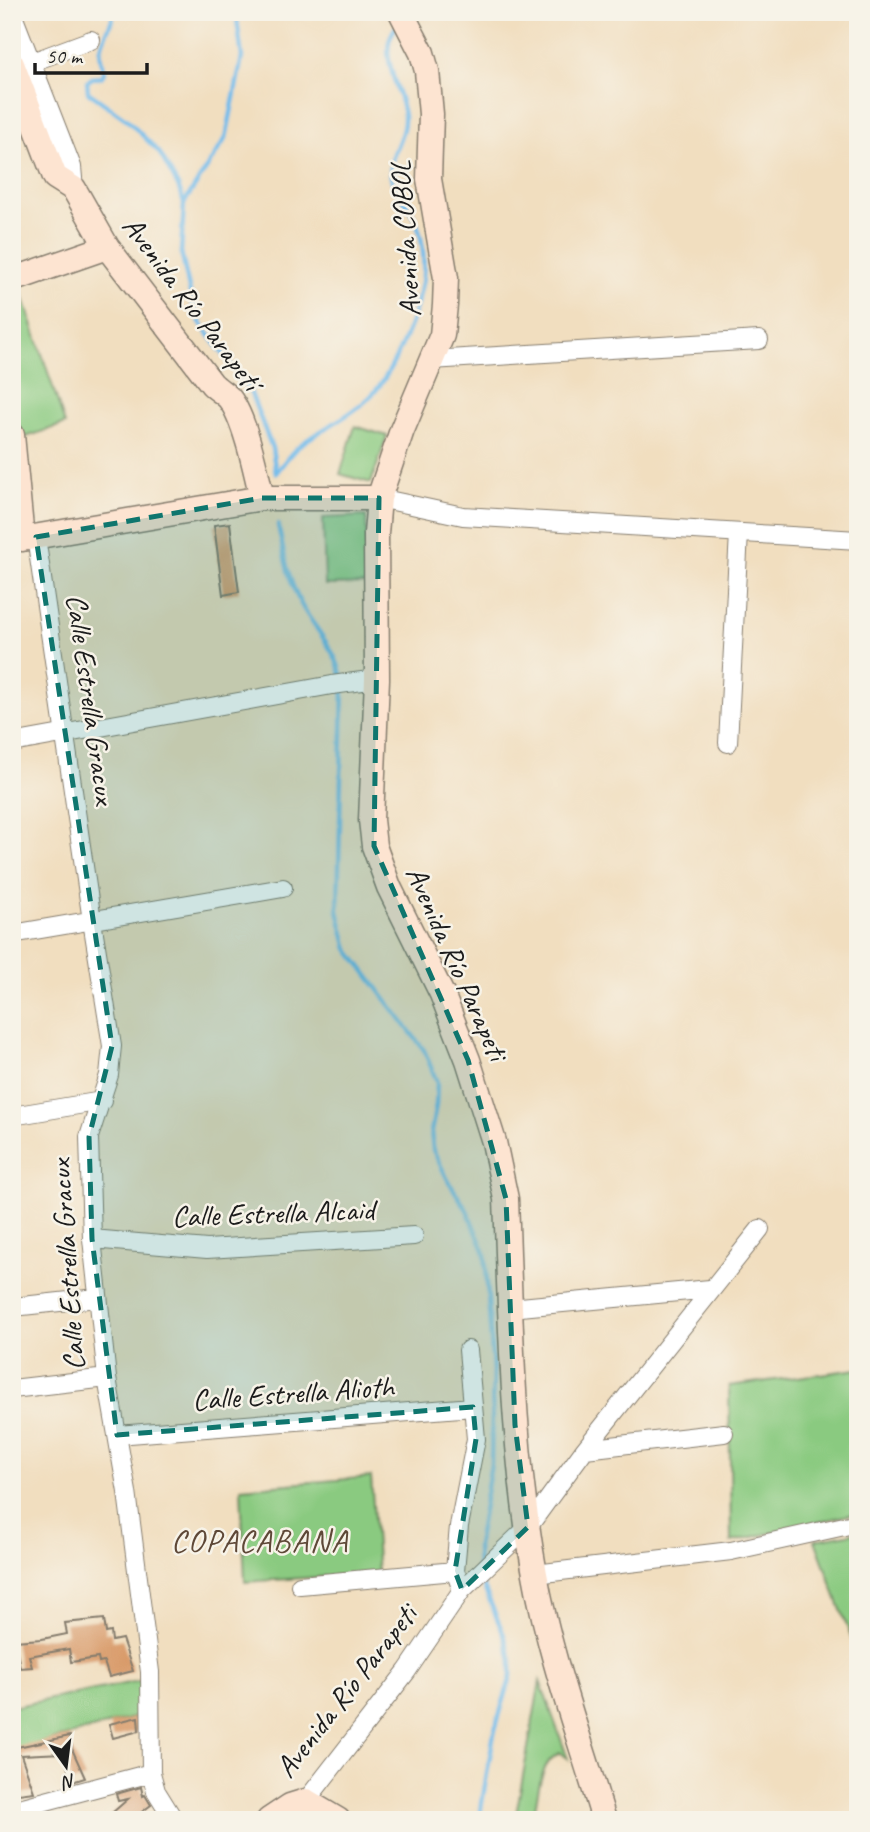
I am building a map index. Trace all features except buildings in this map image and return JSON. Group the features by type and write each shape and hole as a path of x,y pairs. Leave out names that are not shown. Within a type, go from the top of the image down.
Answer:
{"main road":[{"name":"Avenida COBOL","path":"379,498 402,430 442,335 446,278 429,179 431,114 427,71 422,53 404,17"},
{"name":"Avenida Río Parapetí","path":"18,66 55,177 74,189 107,247 212,384 229,398 245,436 262,498"},
{"path":"12,280 107,247"},
{"name":"Calle Estrella Gracux","path":"12,435 24,539"},
{"path":"24,539 262,498 379,498"},
{"name":"Avenida Río Parapeti","path":"379,498 366,680 374,846 389,887 442,994 468,1060 494,1142 506,1199 515,1425 528,1527"},
{"path":"528,1527 547,1626 604,1820"},
{"path":"306,1801 338,1820"},
{"name":"Avenida Río Parapeti","path":"269,1820 290,1806 306,1801"}],"street":[{"name":"Avenida Río Parapetí","path":"12,13 18,66"},
{"path":"18,66 91,40"},
{"path":"431,360 758,340"},
{"path":"379,498 463,516 858,540"},
{"path":"728,743 739,533"},
{"name":"Calle Estrella Gracux","path":"24,539 64,733 112,1046 109,1074 89,1137 92,1239 107,1378 127,1492 150,1672 151,1773 156,1791 174,1820"},
{"path":"12,743 366,680"},
{"path":"12,934 283,888"},
{"path":"12,1116 102,1101"},
{"path":"528,1527 710,1289 760,1229"},
{"name":"Calle Estrella Alcaid","path":"92,1239 206,1249 414,1236"},
{"path":"510,1308 710,1289"},
{"path":"13,1307 97,1297"},
{"path":"462,1590 455,1571 459,1526 476,1439 468,1350"},
{"path":"12,1389 107,1378"},
{"name":"Calle Estrella Alioth","path":"117,1435 473,1407"},
{"path":"585,1450 724,1433"},
{"path":"535,1574 731,1551 858,1522"},
{"name":"Avenida Río Parapeti","path":"306,1801 407,1671 462,1590 528,1527"},
{"path":"300,1586 455,1571"},
{"path":"12,1810 151,1773"},
{"path":"41,1804 50,1820"}],"highlighted area":[{"path":"262,498 379,498 374,846 468,1060 506,1199 515,1425 528,1527 462,1590 455,1571 476,1439 473,1407 117,1435 92,1239 89,1137 112,1046 36,537"}],"green space":[{"path":"21,290 65,424 23,438 12,407 12,293"},
{"path":"355,426 387,436 371,483 340,474"},
{"path":"366,516 368,584 325,585 323,518"},
{"path":"858,1369 858,1513 731,1542 729,1386"},
{"path":"371,1477 378,1573 245,1582 241,1488"},
{"path":"858,1532 858,1656 815,1540"},
{"path":"143,1680 143,1715 12,1751 12,1707"},
{"path":"540,1681 568,1759 560,1753 547,1764 540,1782 533,1820 515,1820"}],"waterway":[{"path":"114,12 101,48 100,55 105,72 101,77 87,82 88,92 126,119 159,152 178,186 184,203 181,252 192,302 200,322 250,391 272,448 276,473"},
{"path":"184,203 226,138 242,57 236,12"},
{"path":"276,473 300,445 354,411 379,386 404,340 421,290 421,239 416,221 392,181 390,169 404,124 388,45 398,25"},
{"path":"278,525 294,588 303,608 332,652 342,680"},
{"path":"343,689 338,911 348,949 424,1050 437,1082 431,1132 433,1150 467,1210 485,1253 493,1371 491,1464 477,1546 478,1570"},
{"path":"479,1820 494,1733 511,1676 511,1659 504,1635 480,1578"}],"district":[{"name":"COPACABANA","path":"260,1540"}]}
